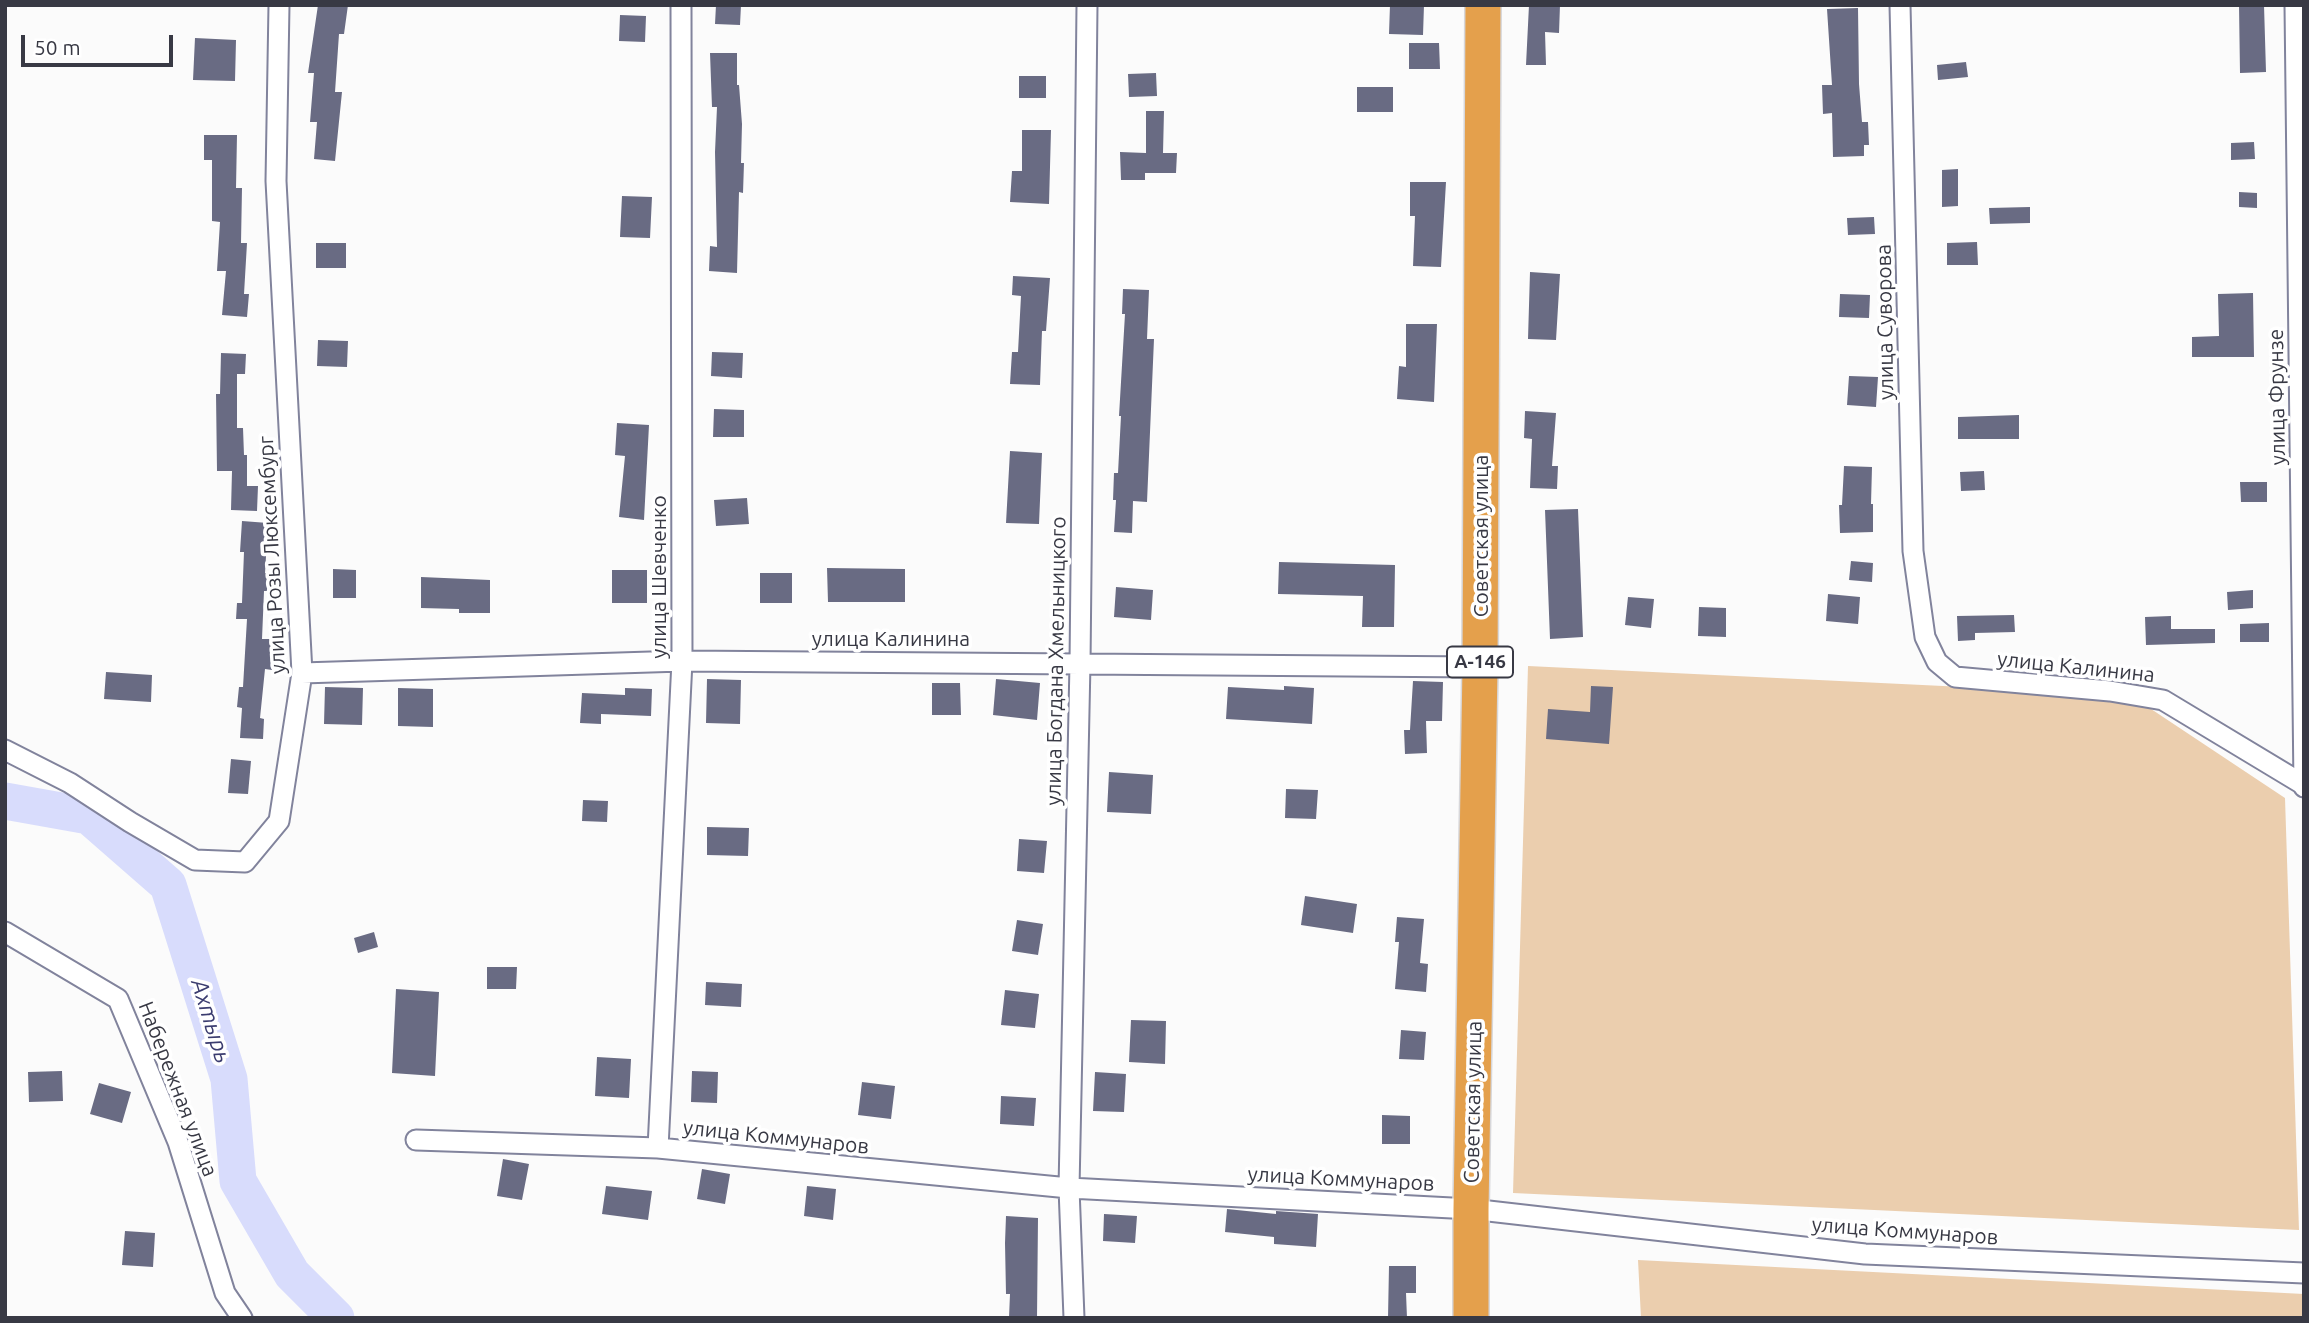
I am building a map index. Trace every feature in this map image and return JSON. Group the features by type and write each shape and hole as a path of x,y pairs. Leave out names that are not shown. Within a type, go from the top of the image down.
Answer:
{"highway":[{"name":"Советская улица","path":"1471,1318 1480,667 1483,5"}],"street":[{"name":"улица Розы Люксембург","path":"5,750 70,783 195,860 245,862 279,821 302,673 276,181 279,5"},
{"name":"улица Шевченко","path":"658,1148 682,661 681,5"},
{"name":"улица Богдана Хмельницкого","path":"1074,1318 1069,1188 1080,663 1087,5"},
{"name":"улица Суворова","path":"1900,5 1913,551 1925,637"},
{"name":"улица Фрунзе","path":"2295,5 2304,786"},
{"name":"улица Калинина","path":"1925,637 1937,663 1955,677 2110,691 2163,699 2304,786"},
{"name":"улица Калинина","path":"302,673 682,661 1480,667"},
{"name":"Набережная улица","path":"5,932 118,999 178,1142 225,1293 242,1318"},
{"name":"улица Коммунаров","path":"416,1140 658,1148 1069,1188 1471,1209 1865,1254 2304,1273"}],"shaded area":[{"path":"1528,666 2130,695 2285,798 2299,1230 1513,1193"},
{"path":"1638,1260 2304,1294 2304,1318 1641,1318"}],"building":[{"path":"318,5 348,5 344,34 339,34 335,92 342,92 335,161 314,159 317,122 310,122 314,73 308,73"},
{"path":"716,5 741,5 740,25 715,24"},
{"path":"1390,5 1424,5 1423,35 1389,34"},
{"path":"1529,5 1560,5 1559,33 1545,32 1546,65 1526,65"},
{"path":"2239,5 2264,5 2266,72 2240,73"},
{"path":"1858,8 1862,122 1868,122 1869,145 1864,145 1864,156 1833,157 1832,113 1823,114 1822,85 1832,85 1827,9"},
{"path":"620,15 646,16 645,42 619,41"},
{"path":"195,38 236,40 235,81 193,80"},
{"path":"1409,43 1439,43 1440,69 1409,69"},
{"path":"710,53 737,53 737,85 742,124 741,163 744,163 743,193 739,192 737,273 709,271 710,246 717,247 717,107 712,107"},
{"path":"1966,62 1968,77 1938,80 1937,65"},
{"path":"1156,73 1157,96 1129,97 1128,74"},
{"path":"1019,76 1046,76 1046,98 1019,98"},
{"path":"1357,87 1393,87 1393,112 1357,112"},
{"path":"1146,111 1164,111 1163,153 1177,153 1176,173 1145,173 1145,180 1121,180 1120,152 1146,153"},
{"path":"1022,130 1051,130 1049,204 1010,202 1012,171 1022,171"},
{"path":"204,135 237,135 236,188 242,188 241,243 247,243 244,294 249,294 247,317 222,315 226,271 217,271 220,222 212,221 212,160 204,160"},
{"path":"2254,142 2255,159 2231,160 2231,143"},
{"path":"1958,169 1958,206 1942,207 1942,170"},
{"path":"1410,182 1446,182 1441,267 1413,266 1415,216 1410,216"},
{"path":"2239,192 2257,193 2257,208 2239,207"},
{"path":"622,196 652,197 650,238 620,237"},
{"path":"2030,207 2030,223 1990,224 1989,208"},
{"path":"1874,217 1875,234 1848,235 1847,218"},
{"path":"1977,242 1978,265 1947,265 1947,243"},
{"path":"316,243 346,243 346,268 316,268"},
{"path":"1530,272 1560,274 1556,340 1528,339"},
{"path":"1013,276 1050,278 1046,331 1042,331 1040,385 1010,384 1012,352 1018,352 1021,296 1012,295"},
{"path":"1123,289 1149,290 1147,339 1154,339 1147,502 1133,501 1132,533 1114,532 1114,473 1118,473 1125,314 1122,314"},
{"path":"2253,293 2254,357 2192,357 2192,337 2219,336 2218,294"},
{"path":"1840,294 1870,295 1869,318 1839,317"},
{"path":"1406,324 1437,324 1434,402 1397,399 1399,366 1406,367"},
{"path":"318,340 348,341 347,367 317,366"},
{"path":"712,352 743,353 742,378 711,376"},
{"path":"221,353 246,354 245,374 237,374 237,428 243,428 244,455 247,455 247,486 258,486 257,511 231,510 232,471 217,471 216,394 220,394"},
{"path":"1849,376 1878,377 1876,407 1847,405"},
{"path":"714,409 744,410 744,437 713,437"},
{"path":"1525,411 1556,413 1552,466 1558,466 1557,489 1530,488 1532,439 1524,438"},
{"path":"2019,415 2019,439 1958,439 1958,417"},
{"path":"617,423 649,425 644,520 619,517 625,456 615,455"},
{"path":"1010,451 1042,453 1039,524 1006,523"},
{"path":"1844,466 1872,467 1873,532 1840,533 1839,505 1842,505"},
{"path":"1984,471 1985,490 1961,491 1960,472"},
{"path":"2240,482 2267,482 2267,502 2241,502"},
{"path":"747,498 749,524 716,526 714,500"},
{"path":"1578,509 1583,637 1550,639 1545,510"},
{"path":"242,521 268,523 265,573 268,573 267,591 264,591 262,639 273,639 272,670 265,669 260,718 264,719 263,739 240,738 242,708 237,707 239,687 243,687 247,619 236,619 237,603 242,603"},
{"path":"1851,561 1873,563 1872,582 1849,580"},
{"path":"1279,562 1395,565 1394,627 1362,627 1363,596 1278,594"},
{"path":"827,568 905,569 905,602 828,602"},
{"path":"333,569 356,570 356,598 333,598"},
{"path":"612,570 647,570 647,603 612,603"},
{"path":"760,573 792,573 792,603 760,603"},
{"path":"421,577 490,580 490,613 459,613 459,609 421,608"},
{"path":"1116,587 1153,590 1151,620 1114,617"},
{"path":"2253,590 2253,608 2228,610 2227,592"},
{"path":"1828,594 1860,597 1858,624 1826,621"},
{"path":"1628,597 1654,599 1651,628 1625,625"},
{"path":"1699,607 1726,608 1726,637 1698,636"},
{"path":"2014,615 2015,632 1975,633 1975,640 1958,641 1957,616"},
{"path":"2171,616 2171,629 2215,629 2215,643 2146,645 2145,617"},
{"path":"2269,623 2269,642 2240,642 2240,624"},
{"path":"106,672 152,675 151,702 104,699"},
{"path":"707,679 741,680 740,724 706,723"},
{"path":"996,679 1040,683 1037,720 993,715"},
{"path":"1413,681 1443,682 1442,721 1426,721 1427,753 1405,754 1404,730 1410,730"},
{"path":"932,683 960,683 961,715 932,715"},
{"path":"1284,686 1314,688 1312,724 1226,719 1228,687 1284,690"},
{"path":"1591,686 1613,687 1609,744 1546,739 1548,709 1590,712"},
{"path":"325,687 363,688 362,725 324,724"},
{"path":"398,688 433,689 433,727 398,726"},
{"path":"625,688 652,689 651,716 601,714 601,724 580,723 582,693 625,695"},
{"path":"231,759 251,761 248,794 228,793"},
{"path":"1109,772 1153,775 1151,814 1107,812"},
{"path":"1286,789 1318,790 1316,819 1285,818"},
{"path":"583,800 608,801 607,822 582,821"},
{"path":"707,827 749,828 748,856 707,855"},
{"path":"1019,839 1047,841 1044,873 1017,871"},
{"path":"1305,896 1357,904 1353,933 1301,925"},
{"path":"1397,917 1424,919 1420,963 1428,964 1426,992 1395,989 1399,942 1395,942"},
{"path":"1017,920 1043,924 1038,955 1012,951"},
{"path":"374,932 378,947 358,953 354,938"},
{"path":"487,967 517,967 516,989 487,989"},
{"path":"706,982 742,984 741,1007 705,1005"},
{"path":"396,989 439,992 435,1076 392,1073"},
{"path":"1005,990 1039,994 1035,1028 1001,1025"},
{"path":"1131,1020 1166,1021 1165,1064 1129,1062"},
{"path":"1401,1030 1426,1032 1424,1060 1399,1059"},
{"path":"597,1057 631,1059 629,1098 595,1096"},
{"path":"62,1071 63,1101 29,1102 28,1072"},
{"path":"692,1071 718,1072 717,1103 691,1102"},
{"path":"1095,1072 1126,1074 1124,1112 1093,1111"},
{"path":"862,1082 895,1086 891,1119 858,1115"},
{"path":"99,1083 131,1092 122,1123 90,1114"},
{"path":"1001,1096 1036,1098 1034,1126 1000,1124"},
{"path":"1382,1115 1410,1116 1410,1144 1382,1144"},
{"path":"503,1159 529,1164 522,1200 497,1196"},
{"path":"702,1169 730,1174 725,1204 697,1199"},
{"path":"606,1186 652,1191 648,1220 602,1214"},
{"path":"807,1186 836,1189 833,1220 804,1216"},
{"path":"1227,1209 1276,1214 1276,1211 1318,1214 1316,1247 1274,1244 1274,1237 1225,1232"},
{"path":"1104,1214 1137,1216 1135,1243 1103,1241"},
{"path":"1006,1216 1038,1218 1037,1318 1009,1318 1010,1294 1006,1294"},
{"path":"125,1231 155,1233 153,1267 122,1265"},
{"path":"1389,1266 1416,1266 1416,1293 1406,1293 1407,1318 1388,1318"}],"waterway":[{"name":"Ахтырь","path":"5,801 89,816 168,885 229,1079 238,1181 292,1274 336,1318"}]}
